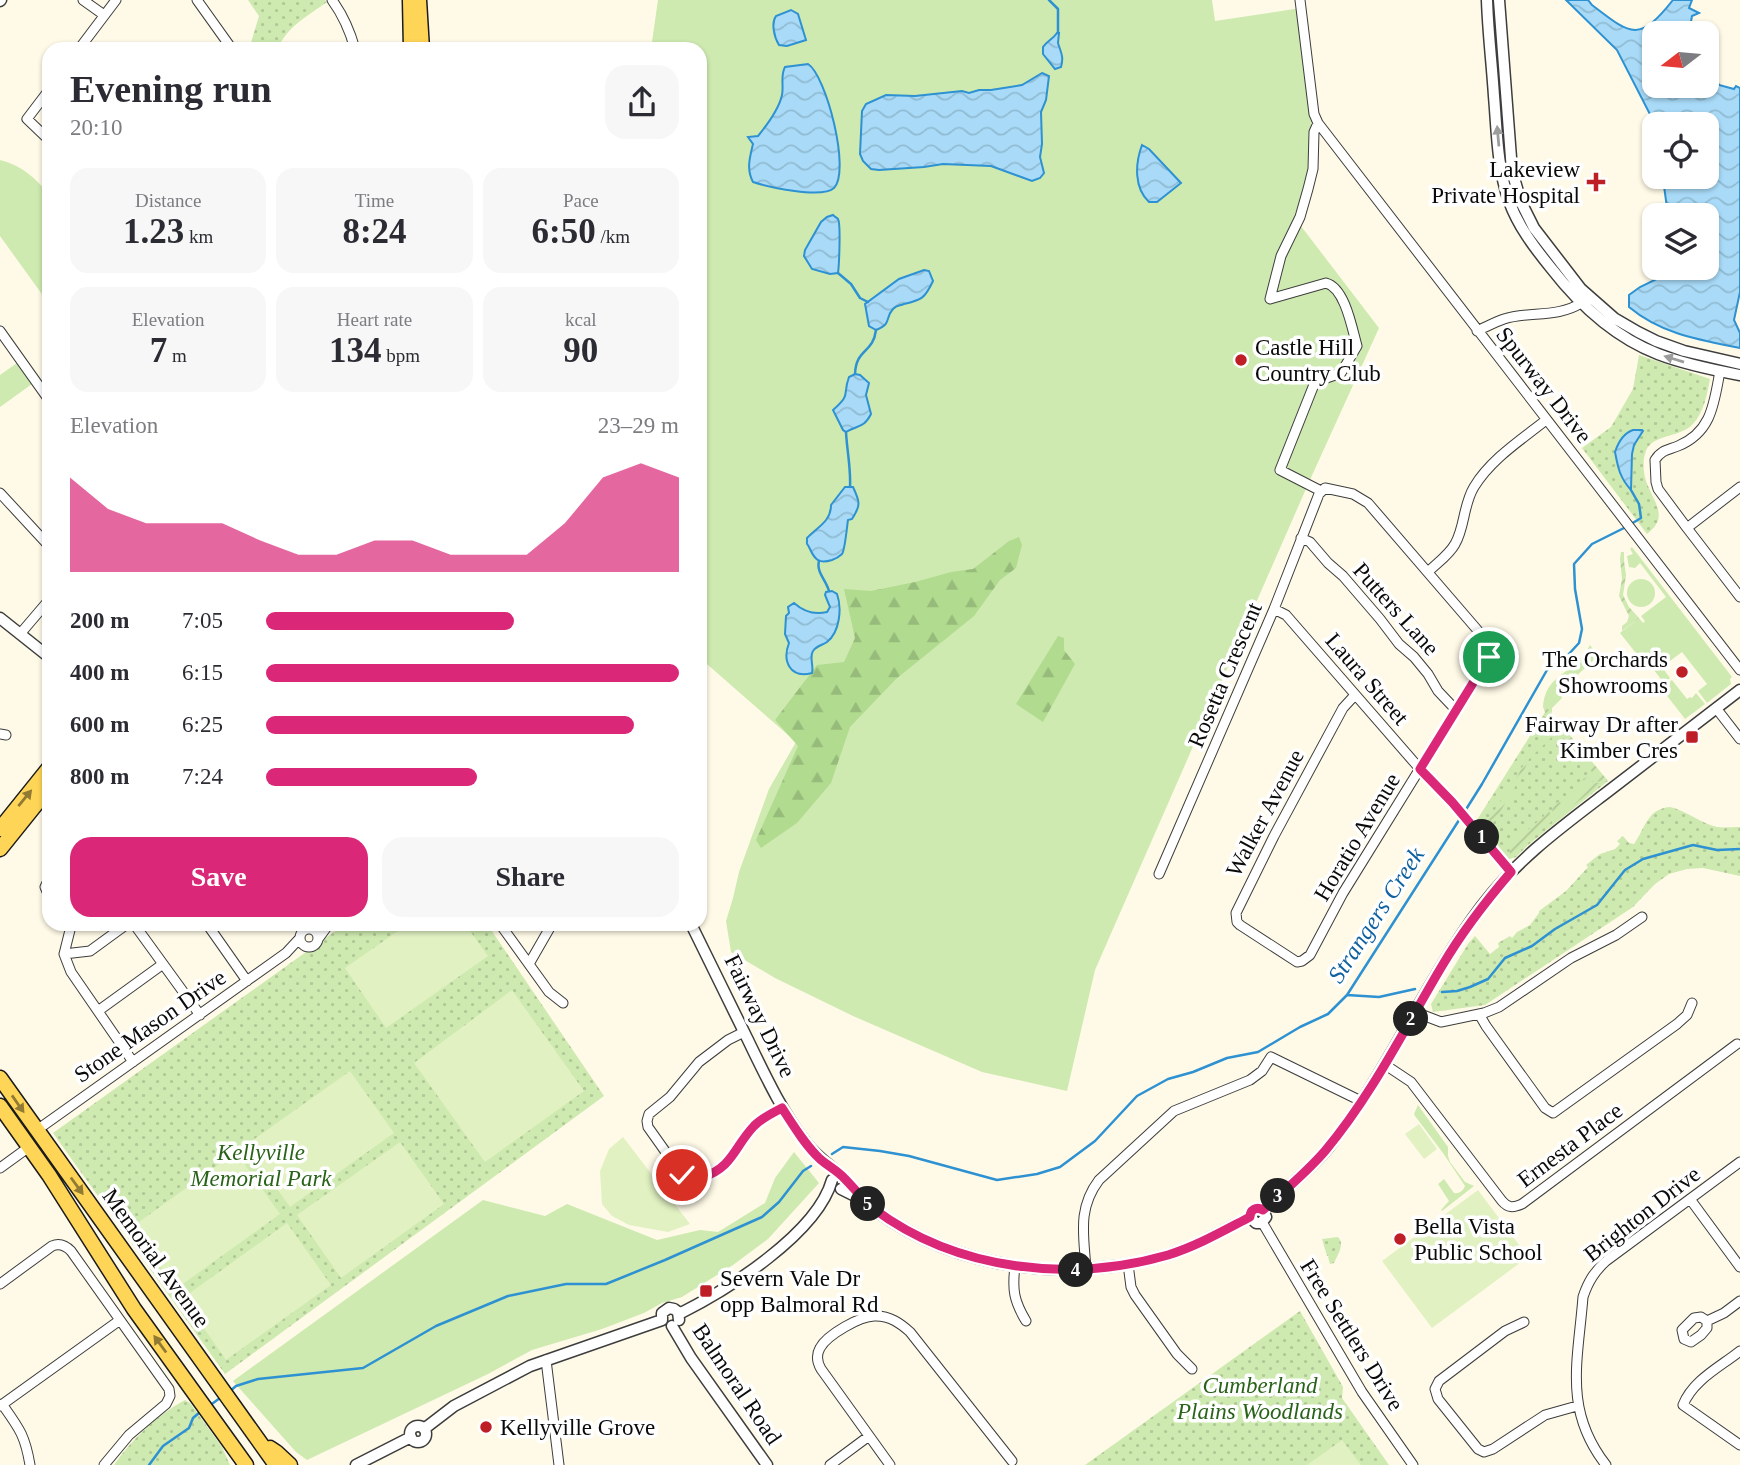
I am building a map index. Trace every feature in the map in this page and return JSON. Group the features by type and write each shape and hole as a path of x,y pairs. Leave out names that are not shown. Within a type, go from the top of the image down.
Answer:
{"main road":[{"path":"410,0 411,42"},
{"path":"419,0 422,42"},
{"path":"0,829 42,777"},
{"path":"0,849 42,797"},
{"name":"Memorial Avenue","path":"0,1079 276,1465"},
{"name":"Memorial Avenue","path":"0,1106 64,1197 112,1276 246,1465"},
{"path":"260,1442 290,1465"}],"street":[{"path":"83,0 104,15"},
{"path":"84,42 116,0"},
{"path":"197,0 227,42"},
{"path":"332,0 353,42"},
{"name":"Spurway Drive","path":"1300,0 1314,114 1318,123 1740,670"},
{"path":"1487,0 1500,159 1506,192 1530,242 1581,303 1612,328 1669,358 1740,375"},
{"path":"1499,0 1512,171 1526,215 1538,234 1581,289 1619,321 1648,337 1682,350 1740,364"},
{"path":"42,99 27,119 42,133"},
{"name":"Spurway Drive","path":"1271,288 1308,189 1313,169 1314,132 1318,123"},
{"name":"Horatio Avenue","path":"1267,943 1297,962 1310,955 1343,893 1490,652 1486,639 1364,499 1329,488 1322,490 1280,470 1315,382 1340,373 1357,346 1342,297 1333,285 1326,283 1270,299 1271,288"},
{"path":"1478,331 1505,318 1572,309 1581,303"},
{"path":"0,331 42,390"},
{"path":"1720,371 1713,406 1706,423 1689,441 1661,452 1655,460 1656,482 1658,489 1740,597"},
{"path":"1428,572 1455,544 1466,503 1481,476 1493,462 1546,419"},
{"path":"1687,528 1740,488"},
{"name":"Rosetta Crescent","path":"1159,874 1274,609 1322,490"},
{"path":"0,494 42,539"},
{"name":"Putters Lane","path":"1301,538 1310,542 1343,576 1399,644 1428,674 1437,691 1456,710"},
{"path":"20,634 42,608"},
{"name":"Laura Street","path":"1274,609 1286,615 1511,872"},
{"path":"0,618 42,651"},
{"path":"1263,1210 1311,1167 1336,1137 1475,916 1511,872 1541,843 1740,690"},
{"name":"Walker Avenue","path":"1267,943 1237,922 1236,913 1343,708 1355,695"},
{"path":"1716,708 1740,739"},
{"path":"1416,1012 1441,1022 1499,1007 1571,958 1616,935 1642,916"},
{"path":"70,931 64,954 71,972 133,1062"},
{"path":"64,954 89,951 117,931"},
{"path":"139,931 200,1015"},
{"path":"212,931 247,981"},
{"path":"302,932 313,947 324,931"},
{"path":"505,931 549,992 563,1003"},
{"path":"529,964 548,931"},
{"name":"Fairway Drive","path":"694,931 782,1108 839,1183 899,1226 970,1256 1015,1266 1059,1270 1128,1264 1170,1254 1203,1242 1250,1217"},
{"path":"302,932 316,932 318,939"},
{"name":"Stone Mason Drive","path":"37,1130 286,953 302,932"},
{"path":"98,1011 163,964"},
{"path":"1479,1014 1545,1108 1553,1113 1677,1024 1687,1015 1692,1003"},
{"path":"744,1032 728,1040 699,1062 665,1102 649,1114 648,1127 682,1175 694,1180 721,1169 751,1129 782,1108"},
{"name":"Ernesta Place","path":"1384,1064 1411,1082 1502,1201 1514,1207 1522,1204 1737,1044"},
{"path":"1086,1269 1083,1220 1090,1191 1174,1111 1250,1080 1262,1071 1270,1057 1361,1101"},
{"path":"0,1168 29,1147"},
{"name":"Brighton Drive","path":"1606,1465 1588,1439 1577,1406 1576,1384 1583,1297 1592,1276 1606,1261 1740,1162"},
{"path":"679,1314 735,1281 772,1254 804,1225 839,1183"},
{"path":"1690,1199 1740,1267"},
{"path":"1258,1208 1263,1210 1266,1217 1262,1222 1256,1223 1250,1217 1254,1209 1258,1208"},
{"name":"Free Settlers Drive","path":"1262,1222 1362,1392 1413,1465"},
{"path":"0,1283 52,1246 61,1244 71,1251 167,1386 170,1396 166,1404 129,1435 104,1465"},
{"path":"1128,1264 1131,1287 1135,1295 1177,1354 1192,1369"},
{"path":"1015,1266 1014,1293 1026,1321"},
{"path":"1707,1321 1740,1301"},
{"path":"666,1309 674,1309 679,1314 678,1323 672,1326 665,1325 662,1320 662,1313 666,1309"},
{"path":"890,1465 821,1369 818,1356 826,1341 863,1317 892,1319 910,1332 1012,1461"},
{"path":"30,1465 25,1438 1,1405 120,1320"},
{"path":"356,1465 411,1437 413,1428 424,1429 454,1406 498,1382 546,1360 662,1320"},
{"path":"1524,1322 1505,1331 1439,1381 1435,1389 1438,1399 1478,1449 1484,1452 1493,1449 1545,1415 1577,1406"},
{"name":"Balmoral Road","path":"672,1326 691,1358 767,1465"},
{"path":"1740,1351 1696,1385 1687,1394 1683,1405 1740,1445"},
{"path":"546,1360 559,1465"},
{"path":"830,1465 869,1436"},
{"path":"1484,1452 1484,1463"}],"green space":[{"path":"248,0 327,2 292,28 281,42 251,42 259,16"},
{"name":"Castle Hill Country Club","path":"658,0 1212,0 1215,21 1301,8 1313,134 1311,170 1294,217 1379,328 1095,970 1067,1091 982,1072 853,1016 775,978 731,952 726,921 739,872 769,789 796,742 707,664 707,42 652,42"},
{"path":"0,160 28,173 42,187 42,294 0,236"},
{"path":"1639,355 1710,379 1702,408 1693,424 1687,429 1659,439 1648,447 1645,454 1645,475 1659,517 1647,534 1582,448 1611,427 1633,389"},
{"path":"17,363 32,384 0,407 0,375"},
{"path":"1019,537 1022,545 1016,568 1000,580 974,616 896,679 850,727 831,783 797,823 761,848 756,840 798,746 775,720 817,665 844,662 855,638 844,589 871,591 973,569 1009,541"},
{"path":"1632,547 1732,677 1731,684 1707,703 1698,691 1707,684 1682,652 1662,667 1670,678 1664,683 1620,633 1639,618 1643,623 1645,621 1641,616 1666,597 1640,563 1635,568 1629,567 1627,556 1633,554 1630,549"},
{"path":"1621,552 1624,552 1626,575 1623,595 1639,618 1622,631 1622,626 1629,616 1619,596 1622,579"},
{"path":"1641,579 1651,583 1655,593 1651,603 1641,607 1631,603 1627,593 1631,583"},
{"path":"1058,636 1064,638 1064,650 1075,664 1043,722 1016,704"},
{"path":"1590,645 1606,662 1604,664 1597,657 1560,691 1562,698 1552,708 1552,713 1543,707 1547,690 1580,659"},
{"path":"1672,680 1687,699 1696,693 1705,704 1685,719 1661,688"},
{"path":"1543,707 1547,708 1608,781 1584,782 1583,779 1592,772 1571,744 1554,735"},
{"path":"1547,709 1608,781 1516,857 1507,860 1475,823"},
{"path":"1550,725 1553,736 1529,759 1493,823 1485,824 1529,754"},
{"path":"1603,782 1553,821 1552,805 1562,803 1583,789 1583,785"},
{"path":"1670,807 1717,827 1740,827 1740,876 1703,868 1669,874 1633,907 1485,1005 1433,1012 1431,1004 1475,936 1490,954 1499,947 1498,943 1510,936 1512,938 1530,925 1539,911 1566,891 1588,867 1586,865 1600,854 1615,849 1620,844 1617,841 1623,836 1629,843 1634,844 1652,815 1662,808"},
{"path":"1549,808 1551,822 1510,856 1512,839 1518,838 1542,818"},
{"name":"Kellyville Memorial Park","path":"335,931 492,931 604,1096 225,1374 53,1133"},
{"path":"398,931 470,931 488,956 386,1028 345,968"},
{"path":"512,990 584,1091 485,1162 414,1063"},
{"path":"350,1071 394,1133 290,1207 246,1145"},
{"path":"1418,1105 1448,1147 1450,1162 1465,1182 1474,1186 1442,1211 1449,1201 1438,1184 1444,1179 1454,1193 1461,1192 1465,1186 1415,1116"},
{"path":"1419,1124 1437,1149 1424,1159 1405,1134"},
{"path":"623,1137 690,1224 668,1232 629,1225 612,1216 602,1204 600,1171 609,1149"},
{"path":"400,1142 444,1204 341,1278 297,1215"},
{"path":"236,1152 280,1214 176,1289 132,1227"},
{"path":"794,1152 819,1183 768,1239 733,1265 682,1297 602,1329 532,1350 488,1374 307,1460 296,1452 233,1381 483,1200 545,1216 567,1204 657,1240 700,1230 718,1232 765,1203 775,1178"},
{"path":"1478,1190 1528,1257 1432,1328 1382,1261"},
{"path":"287,1223 331,1285 226,1360 183,1298"},
{"path":"1338,1237 1340,1249 1334,1263 1330,1264 1322,1239"},
{"name":"Cumberland Plains Woodlands","path":"1300,1311 1343,1387 1342,1398 1389,1465 1085,1465"},
{"path":"185,1400 222,1447 230,1465 114,1465 146,1428"},
{"path":"1342,1440 1361,1465 1307,1465"}],"water":[{"path":"1566,0 1588,0 1616,23 1634,30 1642,28 1642,98 1719,98 1719,85 1740,88 1740,292 1734,320 1740,333 1740,348 1668,330 1629,307 1629,295 1655,280 1719,280 1719,203 1666,203 1664,189 1719,189 1719,112 1649,112 1617,50"},
{"path":"1673,0 1692,0 1689,8 1699,13 1692,16 1691,21 1653,21"},
{"path":"791,10 798,14 806,40 787,46 779,45 774,19"},
{"path":"1057,33 1062,60 1061,67 1055,69 1043,54 1043,47"},
{"path":"808,64 815,72 829,104 838,144 839,178 834,188 818,192 782,189 753,182 749,168 753,144 748,137 758,136 775,111 782,95 785,67"},
{"path":"1042,73 1049,76 1046,100 1041,112 1040,157 1044,173 1040,178 1032,181 991,166 943,164 879,170 871,169 863,161 860,154 862,111 866,104 886,95 915,96 962,91 969,93 1022,85"},
{"path":"1142,145 1181,183 1157,202 1149,202 1138,183 1137,168"},
{"path":"833,215 839,222 839,262 838,273 830,274 812,269 804,256 821,222"},
{"path":"924,270 929,271 933,281 925,295 894,308 886,323 876,330 869,326 865,304 899,279"},
{"path":"855,374 869,383 866,395 871,414 863,424 846,432 833,410 845,397 849,377"},
{"path":"1633,430 1643,431 1632,454 1631,490 1620,472 1615,452 1622,439"},
{"path":"845,487 853,487 858,507 852,519 848,520 842,554 824,562 812,553 807,538 829,516 831,505"},
{"path":"826,592 837,594 839,606 839,620 835,632 827,642 813,651 812,673 793,671 787,662 789,643 785,634 788,607 794,603 809,612 827,612 830,607 825,595"}],"waterway":[{"path":"1049,0 1058,9 1058,33"},
{"path":"838,273 851,284 860,298 868,302"},
{"path":"855,374 858,360 872,343 876,330"},
{"path":"846,432 850,487"},
{"name":"Strangers Creek","path":"1631,490 1639,504 1641,518 1631,524"},
{"name":"Strangers Creek","path":"1465,811 1547,670 1567,656 1579,643 1582,629 1574,564 1592,544 1626,527"},
{"path":"819,561 820,572 829,591"},
{"name":"Strangers Creek","path":"832,1154 843,1147 880,1151 909,1156 997,1180 1037,1174 1060,1167 1095,1141 1137,1096 1168,1079 1227,1058 1258,1052 1328,1014 1347,995 1461,817"},
{"path":"1442,992 1457,991 1488,979 1505,958 1532,946 1555,929 1597,905 1625,870 1643,859 1693,845 1717,850 1740,849"},
{"path":"1347,995 1379,997 1415,989"},
{"name":"Strangers Creek","path":"229,1392 236,1386 258,1379 363,1368 436,1326 508,1296 566,1284 606,1284 762,1217 779,1202 803,1171 811,1166"},
{"name":"Strangers Creek","path":"209,1406 220,1398"},
{"name":"Strangers Creek","path":"149,1465 163,1446 189,1428 193,1418 200,1412"}],"place":[{"name":"Lakeview Private Hospital","path":"1596,182"},
{"name":"Castle Hill Country Club","path":"1241,360"},
{"name":"The Orchards Showrooms","path":"1682,672"},
{"name":"Fairway Dr after Kimber Cres","path":"1692,737"},
{"name":"Bella Vista Public School","path":"1400,1239"},
{"name":"Severn Vale Dr opp Balmoral Rd","path":"706,1291"},
{"name":"Kellyville Grove","path":"486,1427"}],"route":[{"path":"682,1175 694,1180 721,1169 758,1122 782,1108 808,1145 873,1208 924,1239 992,1262 1059,1270 1137,1263 1203,1242 1250,1217 1254,1209 1263,1210 1311,1167 1336,1137 1468,926 1482,905 1511,872 1452,802 1420,769 1489,657"}]}
